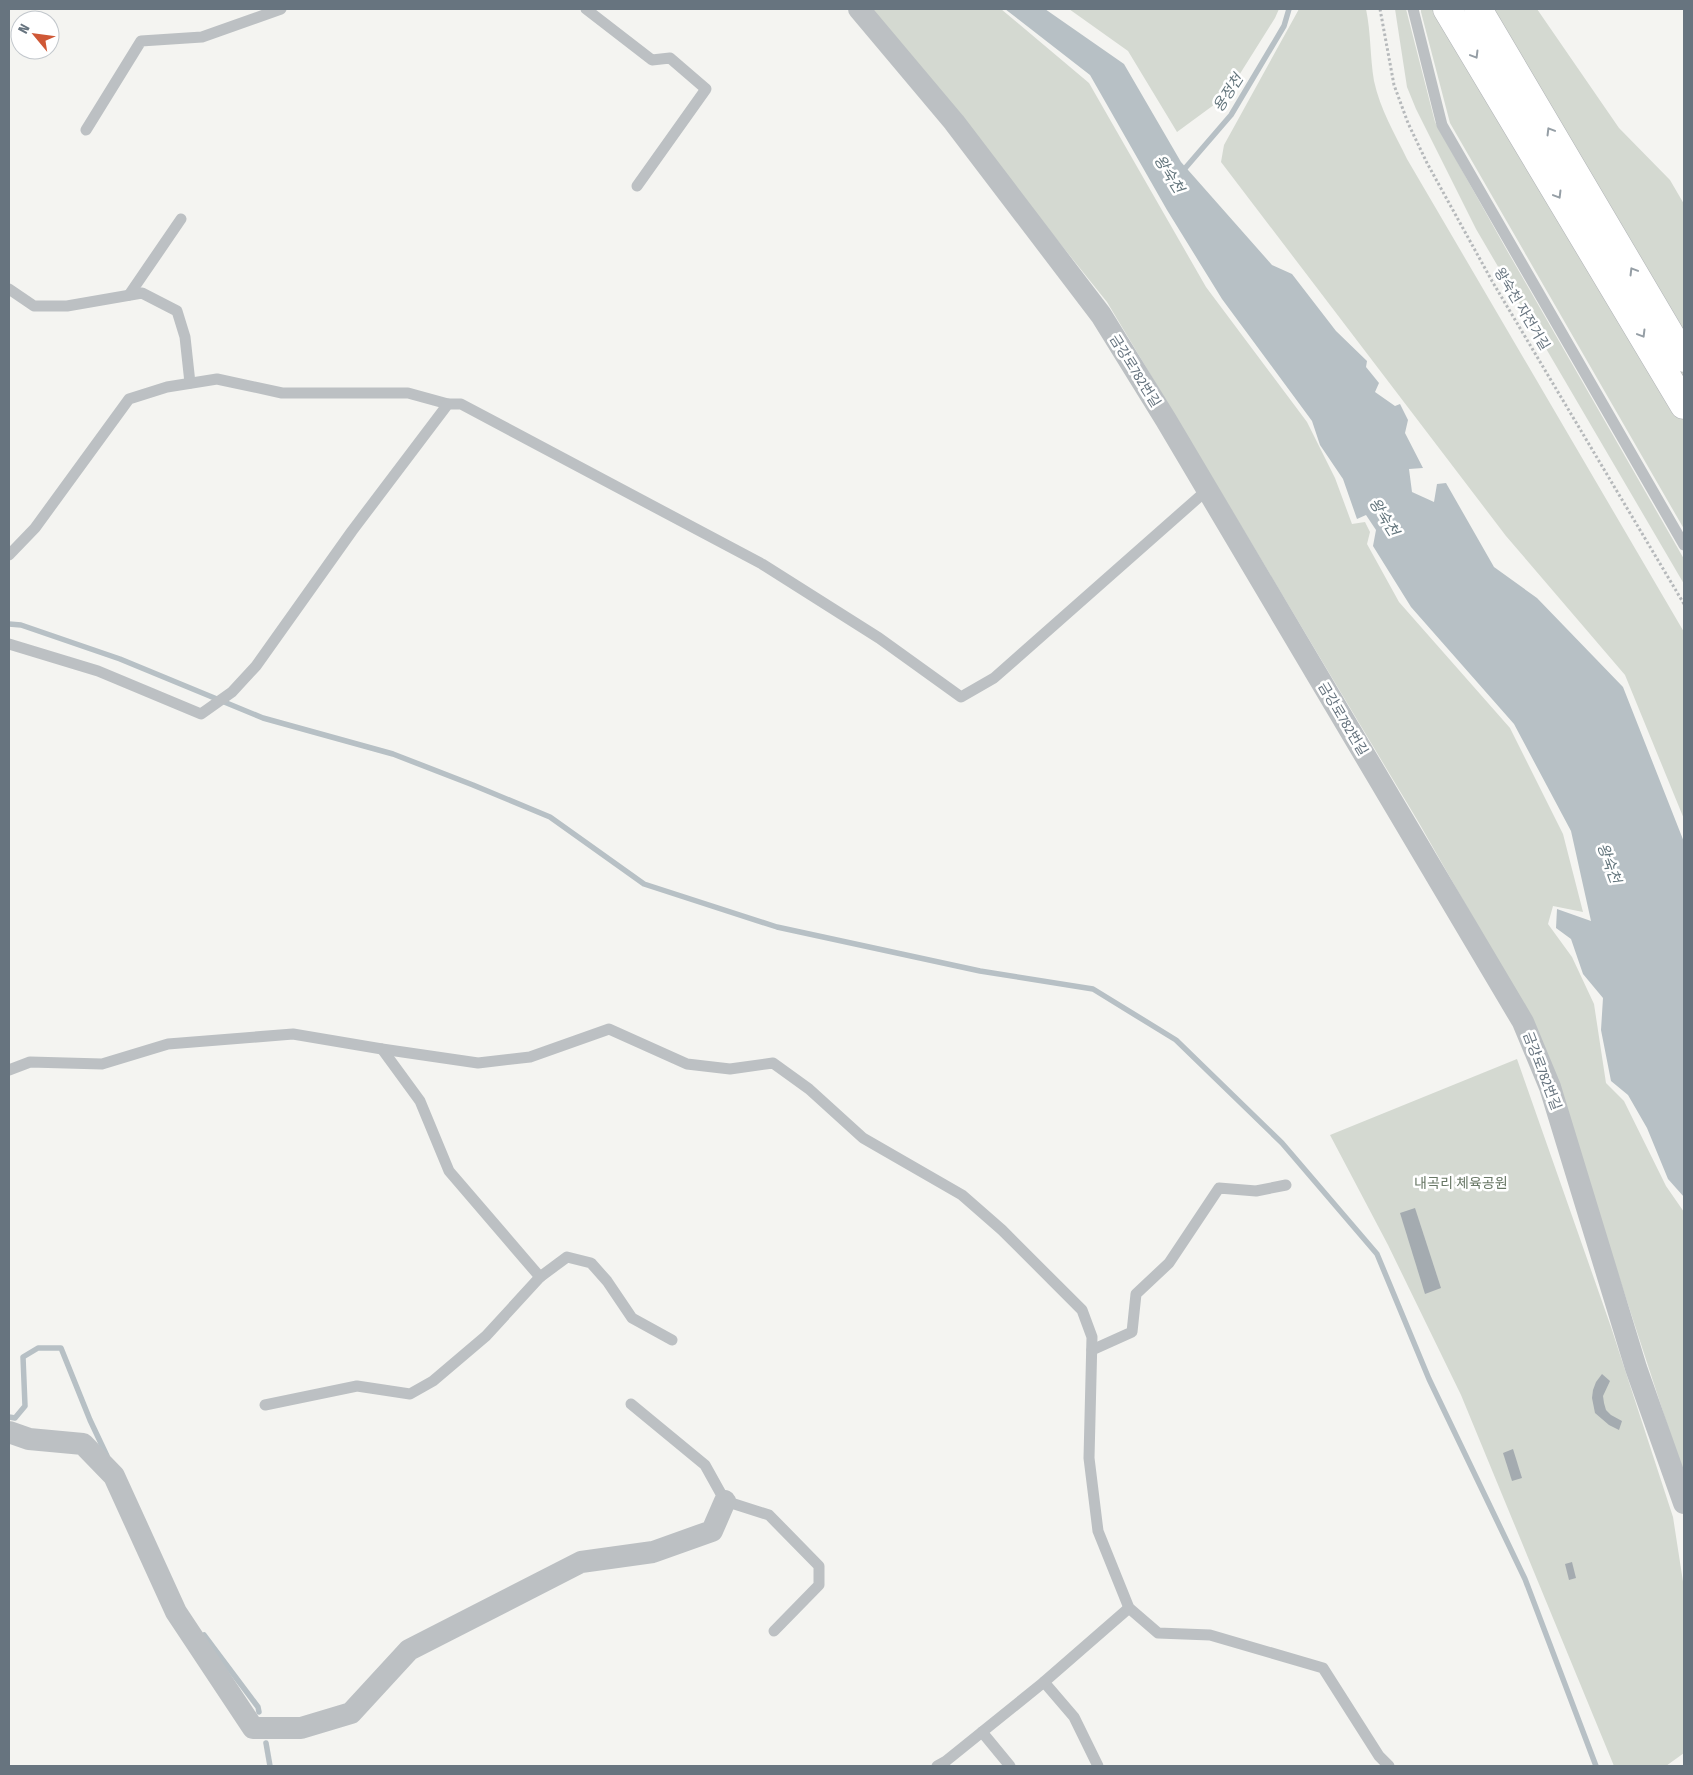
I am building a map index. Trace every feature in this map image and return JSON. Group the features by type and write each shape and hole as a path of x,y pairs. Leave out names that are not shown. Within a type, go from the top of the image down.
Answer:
{"highway":[{"path":"1478,9 1684,358"},
{"path":"1448,11 1684,405"}],"street":[{"name":"금강로782번길","path":"859,9 954,122 1101,316 1207,490 1523,1022 1550,1087 1636,1368 1684,1503"},
{"path":"9,1432 29,1439 83,1444 114,1476 176,1612 253,1728 301,1728 352,1713 409,1650 581,1562 653,1552 712,1531 725,1501"}],"lane":[{"path":"86,130 142,42 202,37 281,9"},
{"path":"586,9 652,60 670,58 706,89 637,186"},
{"path":"1413,9 1442,125 1684,545"},
{"path":"129,295 181,220"},
{"path":"9,288 34,306 67,306 142,293 177,311 185,337 190,383"},
{"path":"9,555 34,528 129,399 167,387 217,379 282,392 408,393 448,404 462,404 762,564 879,638 961,697 994,678 1207,490"},
{"path":"9,644 98,671 201,714 232,692 256,666 352,531 448,404"},
{"path":"9,1070 30,1062 102,1064 168,1044 293,1034 478,1063 530,1057 609,1029 687,1064 730,1069 773,1064 809,1089 863,1138 962,1195 1002,1230 1082,1310 1092,1337 1089,1458 1098,1531 1128,1608 1158,1633 1210,1635 1323,1668 1379,1756 1388,1766"},
{"path":"382,1049 420,1101 449,1171 540,1278"},
{"path":"1092,1350 1132,1332 1136,1294 1169,1263 1219,1188 1256,1191 1286,1184"},
{"path":"265,1405 357,1386 410,1394 433,1381 486,1336 540,1278 567,1257 591,1263 607,1281 632,1318 672,1340"},
{"path":"631,1404 705,1465 725,1501 769,1515 819,1566 819,1585 774,1631"},
{"path":"937,1766 1044,1682 1128,1608"},
{"path":"1044,1682 1074,1717 1098,1766"},
{"path":"982,1732 1010,1766"}],"path":[{"name":"왕숙천 자전거길","path":"1380,9 1394,85 1408,122 1427,163 1492,281 1684,604"}],"green space":[{"path":"872,9 1001,9 1089,83 1206,287 1307,422 1335,478 1352,524 1365,522 1370,532 1367,544 1399,602 1510,728 1563,834 1583,912 1553,906 1548,924 1572,957 1594,1004 1606,1083 1624,1101 1666,1186 1684,1212 1684,1476 1535,1026 1419,823 1107,302"},
{"path":"1069,9 1279,9 1226,96 1177,132 1128,51"},
{"path":"1299,9 1366,9 1374,81 1388,121 1407,159 1684,632 1684,819 1625,675 1506,536 1221,162 1224,145"},
{"path":"1395,9 1406,9 1435,122 1684,559 1684,584 1476,229 1416,109 1407,87"},
{"path":"1421,9 1537,9 1619,128 1670,180 1684,204 1684,529 1450,123"},
{"name":"내곡리 체육공원","path":"1517,1059 1611,1327 1673,1517 1684,1588 1684,1753 1666,1766 1614,1766 1461,1395 1388,1245 1330,1135"}],"water":[{"name":"왕숙천","path":"1005,9 1045,9 1124,64 1181,162 1272,265 1292,274 1336,331 1367,361 1366,367 1379,383 1375,392 1395,406 1400,404 1408,420 1405,433 1423,468 1409,469 1412,492 1434,502 1437,484 1446,483 1494,567 1537,598 1623,687 1684,842 1684,1197 1668,1179 1647,1128 1628,1095 1611,1081 1601,1030 1603,998 1583,974 1571,939 1556,928 1557,909 1591,921 1571,831 1514,724 1411,607 1373,546 1376,530 1366,515 1357,519 1343,479 1320,445 1312,421 1222,299 1167,210 1090,75"}],"building":[{"path":"1415,1208 1441,1288 1425,1294 1400,1213"},
{"path":"1602,1374 1610,1381 1603,1396 1606,1410 1622,1421 1619,1430 1609,1425 1595,1413 1592,1398 1593,1390"},
{"path":"1513,1449 1522,1478 1512,1481 1503,1453"},
{"path":"1572,1562 1576,1578 1569,1580 1565,1564"}],"waterway":[{"name":"용정천","path":"1181,173 1231,115 1284,26 1289,9"},
{"path":"9,624 21,625 120,659 263,718 393,754 473,785 550,817 644,884 777,927 980,971 1093,989 1176,1040 1282,1143 1377,1254 1429,1379 1525,1579 1596,1766"},
{"path":"9,1417 15,1418 25,1406 23,1357 38,1348 61,1348 90,1420 107,1456"},
{"path":"204,1635 258,1707 259,1712"},
{"path":"266,1743 270,1766"}]}
